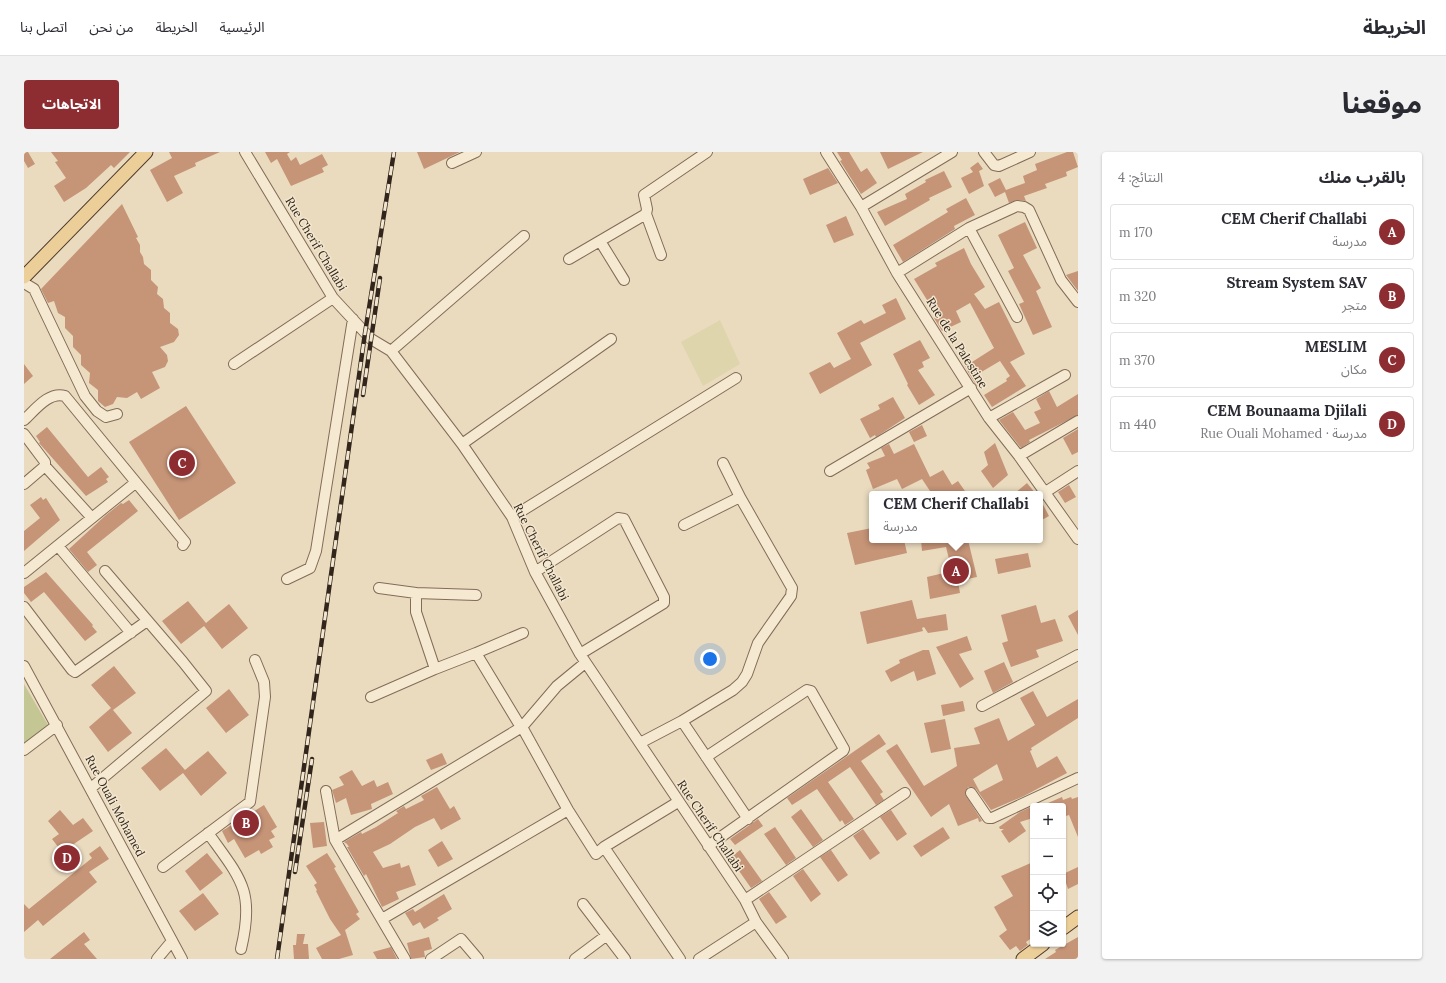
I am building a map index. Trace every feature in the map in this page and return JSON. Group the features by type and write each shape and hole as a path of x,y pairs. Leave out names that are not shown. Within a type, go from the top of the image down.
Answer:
{"main road":[{"path":"24,277 146,152"},
{"path":"1066,926 1078,917"},
{"path":"1023,959 1039,947"}],"street":[{"name":"Rue Cherif Challabi","path":"245,152 333,298 371,339 391,351 462,444 512,518 535,572 582,658 745,900 756,922 783,959"},
{"path":"452,163 476,152"},
{"path":"661,256 646,214 647,209 644,195 707,152"},
{"name":"Rue de la Palestine","path":"826,152 861,207 897,273 989,418 1019,456 1043,491"},
{"path":"861,207 952,152"},
{"path":"984,152 994,165 999,166 1030,152"},
{"path":"897,273 969,228 1017,206 1024,207 1029,210 1061,280 1078,302"},
{"path":"569,259 646,214"},
{"path":"969,228 1017,317"},
{"path":"391,351 524,236"},
{"path":"600,241 624,280"},
{"path":"24,283 34,288 85,396 97,411 106,417 117,414"},
{"path":"234,364 333,298"},
{"path":"287,579 310,568 316,551 352,319"},
{"path":"462,444 611,338"},
{"path":"989,418 1065,375"},
{"path":"512,518 736,378"},
{"path":"830,470 971,388"},
{"path":"24,420 52,396 59,394 65,396 184,542 183,546"},
{"path":"1019,456 1078,421"},
{"path":"24,434 45,462 45,466 92,518"},
{"path":"640,743 682,721 733,690 742,682 747,674 758,643 791,596 792,588 740,497 723,463"},
{"path":"24,484 45,466"},
{"path":"1044,493 1078,471"},
{"path":"24,573 135,483"},
{"name":"Rue de la Palestine","path":"1044,493 1078,539"},
{"path":"684,525 740,497"},
{"path":"335,840 522,727 582,658 664,603 664,598 624,520 618,518 535,572"},
{"path":"58,546 131,633"},
{"path":"91,788 206,691 105,571"},
{"path":"379,588 416,593 476,595"},
{"path":"416,593 416,612 435,669"},
{"path":"24,607 75,672 147,621"},
{"path":"371,697 523,633"},
{"path":"476,653 522,727 568,810 596,854 604,847 678,802"},
{"path":"982,706 1078,655"},
{"path":"162,867 250,802 265,697 264,682 255,660"},
{"name":"Rue Ouali Mohamed","path":"24,666 182,959"},
{"path":"706,757 804,690 811,691 842,744 843,751 708,846"},
{"path":"682,721 748,818"},
{"path":"24,750 56,725"},
{"path":"971,793 988,818 992,818 1078,778"},
{"path":"326,791 335,840 405,959"},
{"path":"745,900 905,793"},
{"path":"382,919 568,810"},
{"path":"208,833 243,885 247,901 245,930 241,949"},
{"path":"604,847 680,959"},
{"path":"583,904 625,959"},
{"path":"699,959 756,922"},
{"path":"575,959 607,935"},
{"path":"431,959 461,939 478,959"},
{"path":"157,959 172,940"}],"shaded area":[{"path":"720,320 740,364 703,386 681,342"}],"green space":[{"path":"24,684 48,725 24,744"}],"building":[{"path":"24,152 28,152 35,164 28,168 24,161"},
{"path":"51,152 130,152 114,168 111,165 86,188 64,202 54,186 66,178 55,162 58,161"},
{"path":"169,152 220,152 195,163 196,166 174,176 183,193 167,202 150,170 172,158"},
{"path":"265,152 290,152 287,154 291,161 296,157 300,165 322,154 328,165 322,168 324,172 291,186 277,159 271,163"},
{"path":"417,152 460,152 424,169"},
{"path":"837,152 849,152 861,172 867,168 877,183 861,194 840,161 842,160"},
{"path":"880,152 923,152 888,169"},
{"path":"1067,152 1073,152 1078,167 1066,172 1067,176 1045,184 1047,188 1024,196 1026,201 1017,200 1009,203 1005,192 995,197 988,184 1000,178 1006,190 1025,183 1023,176 1037,170 1035,164"},
{"path":"978,162 983,169 979,171 984,186 969,194 961,178 973,172 970,168"},
{"path":"828,168 838,183 810,195 803,179"},
{"path":"944,171 952,187 929,198 930,200 885,226 877,212 907,199 905,194 926,182 925,180"},
{"path":"966,198 975,215 954,226 955,229 903,262 893,245 948,212 946,209"},
{"path":"122,204 138,237 136,238 140,245 140,252 143,257 144,264 151,270 151,280 158,287 157,294 163,299 164,308 170,313 170,323 178,329 179,335 174,342 160,347 167,355 168,361 165,367 152,372 160,388 141,399 137,392 127,398 117,397 113,404 105,407 98,401 98,390 89,383 90,373 81,365 81,355 73,347 73,336 65,328 65,317 58,313 54,301 48,303 41,289"},
{"path":"846,216 854,235 834,243 826,225"},
{"path":"1025,222 1037,248 1023,255 1041,288 1036,291 1052,327 1033,335 1019,304 1024,302 1008,271 1014,268 998,235"},
{"path":"964,248 971,264 985,287 974,294 985,309 999,302 1025,354 1010,362 1026,386 992,407 984,395 1007,381 1006,379 1010,376 1000,361 978,374 982,383 977,386 968,372 961,358 968,355 972,362 994,348 970,303 956,311 961,322 942,331 934,318 936,317 927,300 914,279 937,266 935,263"},
{"path":"1078,271 1078,291 1066,275"},
{"path":"896,298 906,319 860,343 872,365 820,394 809,373 830,362 834,368 851,359 837,333 861,320 864,324 886,313 882,305"},
{"path":"920,340 930,358 922,362 924,367 918,370 935,395 919,405 907,385 908,384 893,354"},
{"path":"24,364 33,376 24,384"},
{"path":"1049,391 1057,407 1078,394 1078,415 1029,440 1030,442 1021,448 999,420 1013,412 1025,430 1040,423 1034,412 1041,409 1036,399"},
{"path":"893,397 905,418 876,437 875,435 870,438 860,419 880,409 878,405"},
{"path":"186,406 236,483 179,520 129,442"},
{"path":"922,425 927,436 914,442 909,432"},
{"path":"47,427 88,477 101,467 109,477 106,479 108,482 86,496 39,443 40,442 36,436"},
{"path":"1078,429 1078,452 1072,455 1063,438"},
{"path":"995,443 1008,475 993,488 981,471 988,465 984,452"},
{"path":"889,444 894,454 914,444 930,477 943,470 952,485 958,481 965,491 930,491 922,479 902,489 897,479 873,489 866,470 870,468 867,463 885,456 881,448"},
{"path":"1027,483 1034,491 1018,491"},
{"path":"1069,485 1076,497 1065,503 1058,492"},
{"path":"41,497 43,500 46,498 60,520 24,551 24,531 40,518 30,505"},
{"path":"129,500 138,511 87,552 97,565 88,572 69,549 106,515 121,503 123,504"},
{"path":"1043,505 1049,516 1043,519"},
{"path":"869,529 869,543 905,543 907,553 855,565 847,533"},
{"path":"921,543 969,543 977,577 958,581 960,593 930,599 927,577 952,571 946,547 922,551"},
{"path":"1028,553 1031,567 998,574 995,559"},
{"path":"46,572 93,625 92,626 97,632 85,641 44,592 31,602 24,593 24,587"},
{"path":"912,600 917,619 946,614 948,630 928,633 924,627 922,628 923,631 867,644 860,612"},
{"path":"188,601 206,623 229,604 248,628 222,649 204,626 181,644 162,621"},
{"path":"1036,605 1041,623 1055,619 1063,641 1036,650 1039,657 1011,667 1002,643 1008,641 1001,615"},
{"path":"1078,610 1078,635 1068,616"},
{"path":"967,636 972,650 959,654 974,679 960,688 936,647"},
{"path":"923,650 929,650 936,674 917,681 914,671 891,682 885,671 900,663 899,660"},
{"path":"1004,662 1013,682 993,693 984,671"},
{"path":"114,666 136,693 113,710 132,733 108,752 89,727 111,708 91,685"},
{"path":"229,689 249,715 226,733 206,708"},
{"path":"1033,691 1047,717 1078,699 1078,718 1031,748 1032,750 1030,751 1037,768 1057,756 1067,773 1024,796 991,810 976,789 973,787 968,787 965,794 982,821 979,822 978,818 958,826 949,804 931,817 886,751 897,744 924,786 957,766 954,748 980,744 974,728 999,718 1008,741 1035,725 1020,698","holes":["997,764 1003,780 980,792 973,779"]},
{"path":"963,701 965,711 943,716 941,705"},
{"path":"945,719 951,749 931,753 924,723"},
{"path":"879,734 886,744 861,761 883,792 880,794 884,800 876,805 850,767 828,782 854,819 845,825 842,820 840,822 817,789 792,805 787,798"},
{"path":"166,748 185,770 208,751 227,773 201,796 183,773 160,791 141,768"},
{"path":"442,753 447,764 431,770 426,760"},
{"path":"352,770 362,786 374,780 377,787 388,782 393,794 371,804 372,809 351,815 346,798 336,803 332,790 344,785 339,777"},
{"path":"437,787 450,809 454,806 461,819 441,830 434,818 415,827 390,844 373,852 383,868 400,863 401,868 409,865 416,885 396,892 399,899 382,907 366,874 364,876 347,847 349,847 344,842 361,832 362,834 376,827 398,813 396,811 404,806 406,809 424,800 421,796"},
{"path":"1062,797 1063,800 1071,797 1072,799 1078,797 1078,837 1069,815 1066,816 1066,803 1048,803"},
{"path":"264,805 277,827 271,831 275,837 269,840 273,847 261,854 259,850 245,858 234,839 228,843 222,831"},
{"path":"1030,807 1030,819 1020,822 1026,831 1009,843 1001,831 1004,829 1000,829 999,827 1020,812"},
{"path":"801,809 823,840 813,847 791,817"},
{"path":"60,810 73,825 83,818 93,831 62,852 52,839 59,834 48,821"},
{"path":"891,810 907,834 897,841 880,817"},
{"path":"758,819 763,826 735,845 730,839"},
{"path":"324,822 327,846 313,848 310,823"},
{"path":"775,827 796,858 786,865 764,834"},
{"path":"943,827 950,838 921,857 913,846"},
{"path":"863,829 880,853 870,860 853,836"},
{"path":"442,841 453,859 438,867 428,850"},
{"path":"100,846 109,859 89,872 97,882 43,926 38,920 24,932 24,904 29,909 92,858 89,854"},
{"path":"740,850 762,881 751,888 730,858"},
{"path":"831,850 848,875 838,882 820,857"},
{"path":"207,853 223,873 200,891 185,871"},
{"path":"327,853 336,867 334,868 359,912 356,914 360,919 345,930 353,955 339,959 322,959 316,948 341,935 330,919 316,891 317,890 314,885 317,883 306,866"},
{"path":"1030,863 1030,939 1026,942 1028,945 1020,951 1016,946 1010,950 999,936 1007,930 994,907 1013,896 1001,876"},
{"path":"1078,867 1078,884 1068,889 1066,883 1066,873"},
{"path":"803,869 821,894 811,902 793,876"},
{"path":"769,892 787,917 776,924 759,899"},
{"path":"203,893 219,914 195,931 179,911"},
{"path":"444,894 452,909 437,918 439,920 424,929 420,922 413,926 405,913 413,909 415,912"},
{"path":"84,932 90,940 84,944 97,959 50,959"},
{"path":"297,934 305,934 303,944 308,944 309,959 294,959 293,945 296,945"},
{"path":"429,937 432,949 424,951 425,957 411,959 407,943"},
{"path":"1078,937 1078,959 1045,959 1056,952 1055,950 1060,947 1066,947 1066,944"},
{"path":"391,947 397,959 377,959 373,952"}],"railway":[{"path":"277,959 365,333 394,152"},
{"path":"363,395 380,278"},
{"path":"295,872 312,759"}],"place":[{"name":"MESLIM","path":"182,463"},
{"name":"CEM Cherif Challabi","path":"956,571"},
{"name":"Stream System SAV","path":"246,823"},
{"name":"CEM Bounaama Djilali","path":"67,858"}]}
